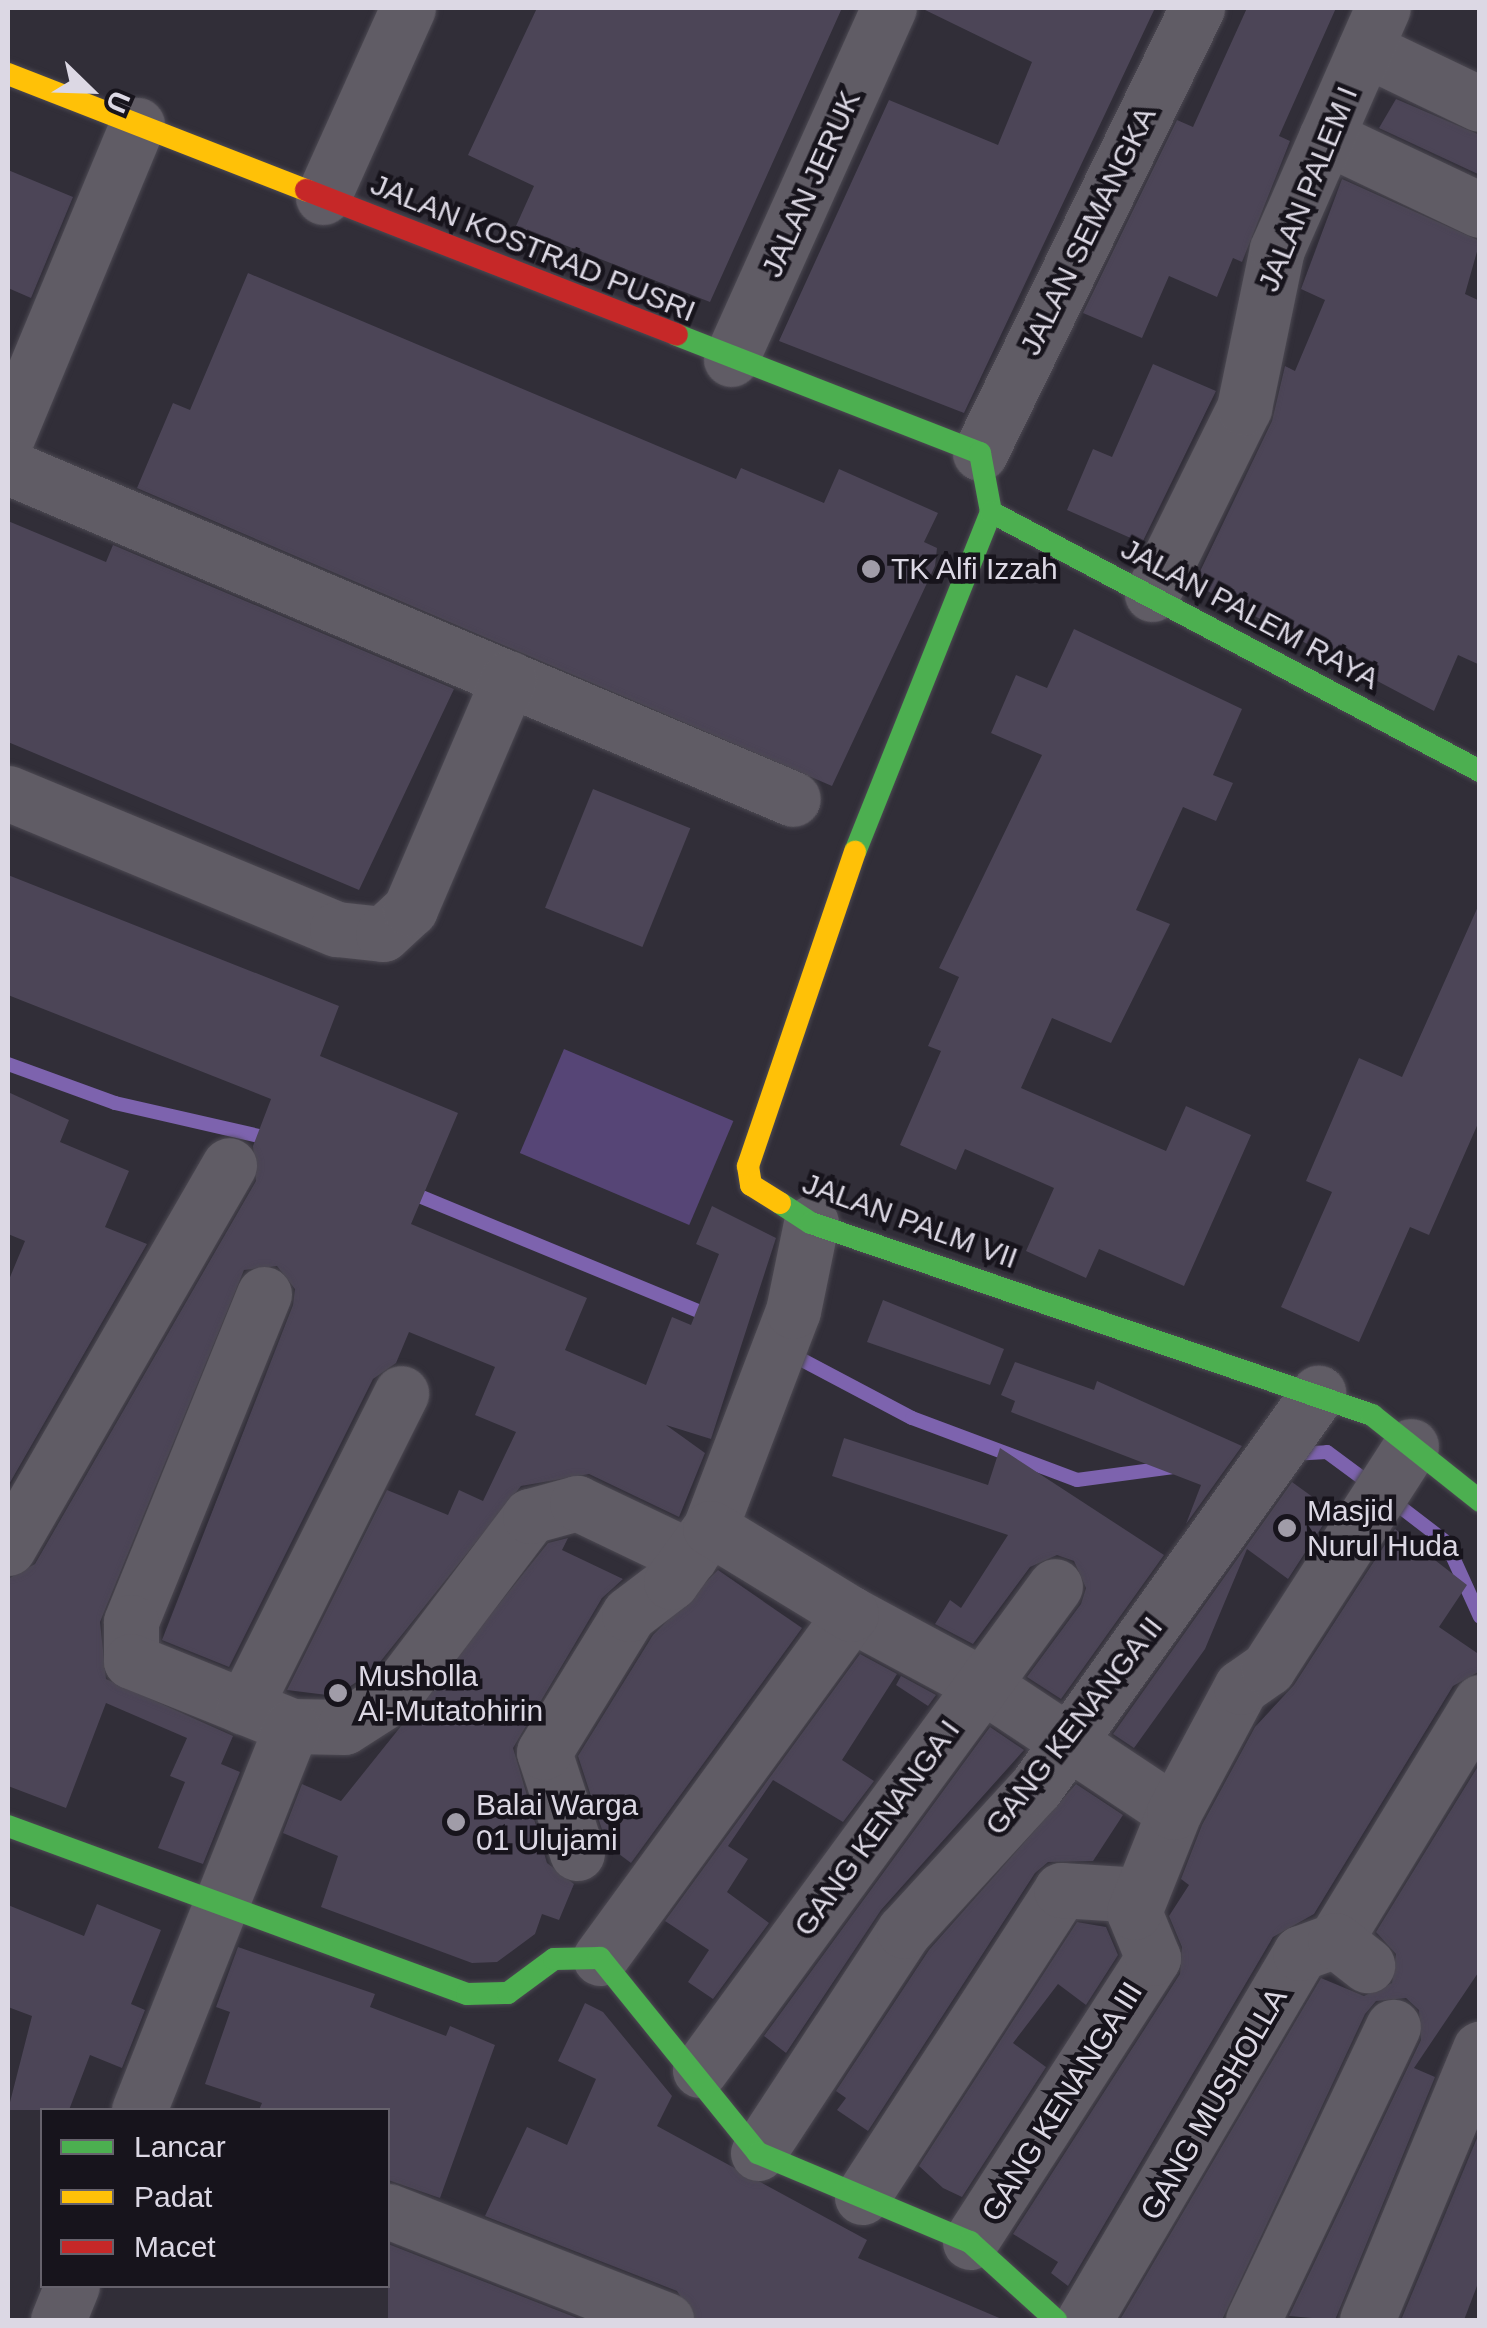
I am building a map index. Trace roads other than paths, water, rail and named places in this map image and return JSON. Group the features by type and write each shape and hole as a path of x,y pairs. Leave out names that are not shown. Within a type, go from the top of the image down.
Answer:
{"street":[{"path":"322,198 408,8"},
{"name":"JALAN JERUK","path":"731,359 889,8"},
{"name":"JALAN SEMANGKA","path":"980,454 1197,8"},
{"path":"1374,28 1480,104"},
{"name":"JALAN PALEM I","path":"1152,594 1244,408 1264,287 1374,28"},
{"name":"JALAN KOSTRAD PUSRI","path":"8,74 980,454"},
{"path":"8,435 138,125"},
{"path":"1326,138 1480,210"},
{"path":"980,454 991,512"},
{"path":"8,467 793,798"},
{"name":"JALAN PALEM RAYA","path":"991,512 1480,771"},
{"name":"JALAN PALM VII","path":"991,512 862,830 748,1166 751,1185 811,1224 1311,1405 1372,1416 1401,1456 1480,1502"},
{"path":"8,793 337,929 383,934 410,909 509,678"},
{"path":"8,1548 229,1165"},
{"path":"577,1853 544,1752 629,1614 700,1542 793,1311 811,1224"},
{"path":"264,1294 125,1651 268,1716 344,1727 394,1695 530,1516 549,1507 577,1504 700,1542 851,1614 983,1685 1174,1812"},
{"path":"140,2108 218,1897 268,1716 401,1393"},
{"name":"GANG KENANGA II","path":"758,2153 904,1932 1067,1744 1311,1405"},
{"name":"GANG KENANGA III","path":"970,2242 1153,1958 1134,1912 1174,1812 1241,1687 1268,1668 1353,1525 1401,1456"},
{"name":"GANG KENANGA I","path":"700,2070 1055,1586"},
{"path":"600,1958 851,1614"},
{"name":"GANG MUSHOLLA","path":"1084,2320 1300,1953 1351,1952 1480,1702"},
{"path":"8,1826 218,1897 467,1994 508,1993 554,1959 600,1958 700,2070 758,2153 970,2242 1056,2320"},
{"path":"862,2197 1061,1890 1140,1895"},
{"path":"1253,2320 1392,2028"},
{"path":"1367,2320 1480,2048"},
{"path":"390,2212 666,2320"},
{"path":"58,2320 71,2288"}],"waterway":[{"path":"8,1064 115,1103 276,1140"},
{"path":"407,1191 711,1316"},
{"path":"789,1353 912,1418 1077,1480 1175,1467"},
{"path":"1291,1454 1327,1452 1373,1486"},
{"path":"1390,1499 1446,1542 1480,1617"}],"place":[{"name":"TK Alfi Izzah","path":"871,569"},
{"name":"Masjid Nurul Huda","path":"1287,1528"},
{"name":"Musholla Al-Mutatohirin","path":"338,1693"},
{"name":"Balai Warga 01 Ulujami","path":"456,1822"}]}
